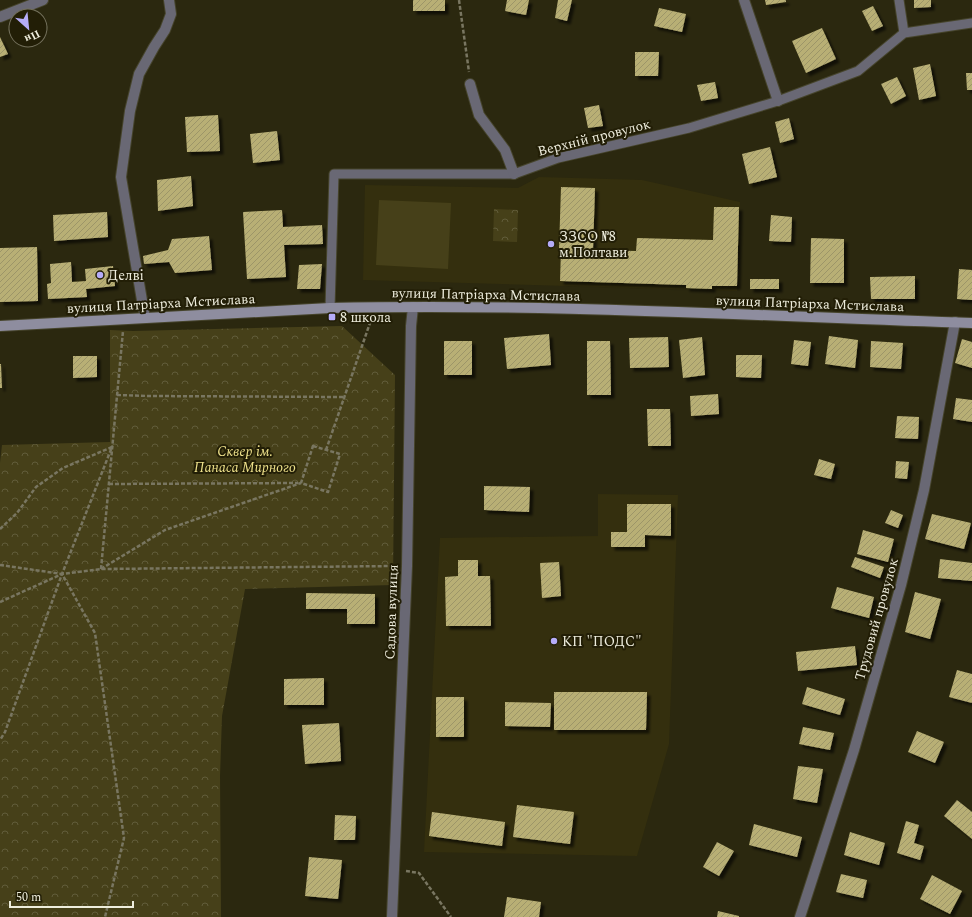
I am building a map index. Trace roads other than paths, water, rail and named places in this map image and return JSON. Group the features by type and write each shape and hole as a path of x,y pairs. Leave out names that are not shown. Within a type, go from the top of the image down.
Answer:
{"main road":[{"name":"вулиця Патріарха Мстислава","path":"0,326 330,308 377,307 533,308 972,323"}],"street":[{"path":"0,17 43,0"},
{"path":"145,318 122,177 130,111 139,74 165,30 171,14 169,0"},
{"path":"744,0 778,101"},
{"path":"470,84 479,115 505,150 514,174"},
{"name":"Садова вулиця","path":"392,917 407,566 411,326 413,307"},
{"name":"Трудовий провулок","path":"800,917 854,750 901,585 924,490 954,322"}],"lane":[{"path":"899,0 904,33 972,23"},
{"name":"Верхній провулок","path":"330,308 334,174 514,174 558,158 689,128 778,101 858,72 904,33"}],"place":[{"name":"ЗЗСО №8 м.Полтави","path":"551,244"},
{"name":"Делві","path":"100,275"},
{"name":"8 школа","path":"332,317"},
{"name":"КП \"ПОДС\"","path":"554,641"}],"park label":[{"name":"Сквер ім. Панаса Мирного","path":"245,460"}]}
